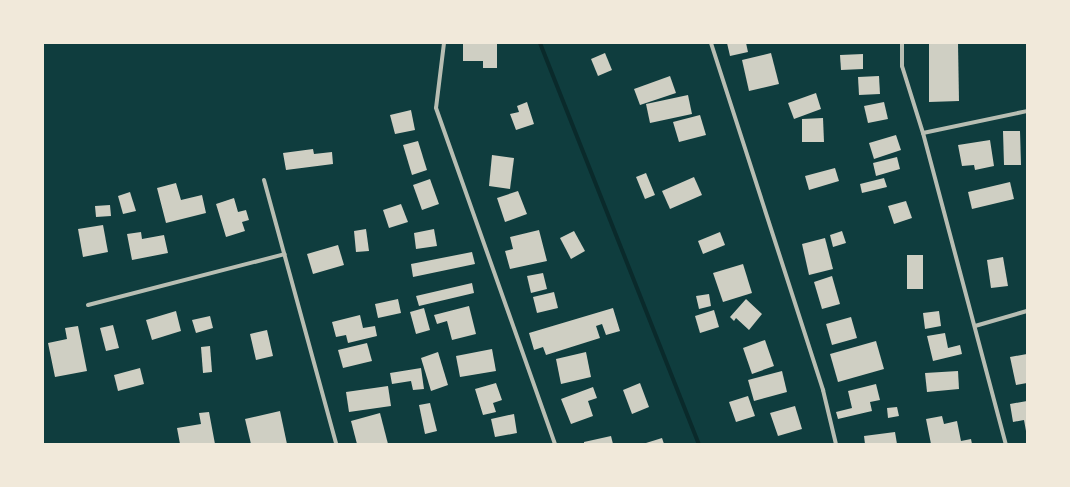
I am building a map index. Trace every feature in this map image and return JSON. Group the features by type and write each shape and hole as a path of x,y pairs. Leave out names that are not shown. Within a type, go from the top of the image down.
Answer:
{"street":[{"path":"444,43 436,108 555,444"},
{"path":"711,43 823,390 836,444"},
{"path":"902,43 902,66 923,133 1006,444"},
{"path":"923,133 1027,111"},
{"path":"264,180 336,444"},
{"path":"88,306 285,254"},
{"path":"975,326 1027,311"}],"building":[{"path":"463,43 497,43 497,68 483,68 483,61 463,61"},
{"path":"727,43 746,43 748,52 730,56"},
{"path":"929,43 958,43 959,101 929,102"},
{"path":"605,53 612,70 598,76 591,59"},
{"path":"771,53 779,84 749,91 742,60"},
{"path":"863,54 863,69 841,70 840,55"},
{"path":"670,76 676,93 640,105 634,89"},
{"path":"879,76 880,94 859,95 858,77"},
{"path":"816,93 821,109 794,119 788,103"},
{"path":"688,95 692,114 650,123 646,104"},
{"path":"527,102 534,124 516,130 510,114 519,112 517,106"},
{"path":"884,102 888,119 868,123 864,106"},
{"path":"411,110 415,130 395,134 390,115"},
{"path":"700,115 706,135 679,142 673,122"},
{"path":"823,118 824,142 802,142 802,119"},
{"path":"1003,131 1020,131 1021,165 1004,165"},
{"path":"896,135 901,150 874,159 869,143"},
{"path":"990,140 994,166 975,170 974,165 962,166 958,145"},
{"path":"418,141 427,170 412,175 403,145"},
{"path":"313,149 314,154 332,152 333,164 286,170 283,153"},
{"path":"492,155 514,158 510,189 489,186"},
{"path":"897,157 900,169 876,176 873,163"},
{"path":"835,168 839,181 809,190 805,176"},
{"path":"646,173 655,195 645,199 636,177"},
{"path":"694,177 702,195 670,209 662,191"},
{"path":"884,178 887,187 862,193 860,184"},
{"path":"430,179 439,204 422,210 413,185"},
{"path":"1010,182 1014,199 972,209 968,192"},
{"path":"176,183 181,200 202,195 206,213 166,223 157,188"},
{"path":"518,191 527,214 505,222 497,198"},
{"path":"130,192 136,211 123,214 118,196"},
{"path":"234,198 238,212 246,210 249,220 242,222 245,231 226,237 216,204"},
{"path":"906,201 912,218 894,224 888,206"},
{"path":"401,204 408,222 389,228 383,210"},
{"path":"110,205 111,216 96,217 95,206"},
{"path":"103,225 108,252 83,257 78,229"},
{"path":"366,229 369,251 356,252 354,231"},
{"path":"434,229 437,246 416,249 414,233"},
{"path":"539,230 547,261 510,269 505,251 513,249 510,237"},
{"path":"574,231 585,251 571,259 560,238"},
{"path":"842,231 846,243 833,247 830,235"},
{"path":"141,232 142,239 164,235 168,253 132,260 127,234"},
{"path":"720,232 725,245 703,254 698,241"},
{"path":"825,238 833,269 809,275 802,244"},
{"path":"338,245 344,265 313,274 307,254"},
{"path":"472,252 475,264 413,277 411,264"},
{"path":"907,255 923,255 923,289 907,289"},
{"path":"1003,257 1008,286 991,288 987,260"},
{"path":"743,264 752,293 723,302 713,273"},
{"path":"543,273 547,289 531,293 527,276"},
{"path":"832,276 840,304 822,309 814,282"},
{"path":"472,283 474,293 419,306 416,296"},
{"path":"554,292 558,308 537,313 533,297"},
{"path":"709,294 711,306 699,309 696,296"},
{"path":"398,299 401,313 378,318 375,304"},
{"path":"746,299 762,314 749,330 736,318 734,321 730,317"},
{"path":"469,306 476,334 452,340 447,321 437,324 434,315"},
{"path":"424,308 430,330 416,334 410,312"},
{"path":"613,308 620,331 606,335 602,324 596,326 600,338 546,355 543,347 534,350 529,333"},
{"path":"714,310 719,327 700,333 695,316"},
{"path":"176,311 181,331 152,340 146,320"},
{"path":"939,311 941,326 925,329 923,313"},
{"path":"360,315 363,328 375,326 377,336 348,343 346,335 336,337 332,322"},
{"path":"210,316 213,328 196,333 192,320"},
{"path":"851,317 857,338 832,345 826,324"},
{"path":"113,325 119,348 106,351 100,328"},
{"path":"78,326 87,371 55,377 48,343 67,339 65,328"},
{"path":"267,330 273,356 256,360 250,334"},
{"path":"945,333 948,348 960,345 962,354 933,361 927,336"},
{"path":"765,340 774,366 752,374 743,348"},
{"path":"876,341 884,369 838,382 830,354"},
{"path":"367,343 372,361 343,368 338,350"},
{"path":"210,346 212,372 203,373 201,347"},
{"path":"492,349 496,371 460,377 456,356"},
{"path":"438,352 448,385 431,391 421,358"},
{"path":"586,352 591,377 561,384 556,359"},
{"path":"1027,354 1027,383 1016,385 1010,357"},
{"path":"140,368 144,384 118,391 114,375"},
{"path":"421,368 424,389 413,390 411,381 392,384 390,373"},
{"path":"782,371 787,392 754,401 748,380"},
{"path":"958,371 959,389 927,392 925,373"},
{"path":"496,383 502,400 493,403 496,412 483,415 475,389"},
{"path":"640,383 649,407 632,414 623,390"},
{"path":"876,384 880,400 870,402 872,411 838,419 836,412 852,408 848,391"},
{"path":"388,386 391,406 349,412 346,392"},
{"path":"593,387 597,398 588,401 593,416 571,424 561,399"},
{"path":"748,396 755,416 736,422 729,402"},
{"path":"1027,401 1026,431 1024,420 1013,422 1010,404"},
{"path":"430,403 437,431 425,434 419,405"},
{"path":"795,406 802,429 778,436 770,413"},
{"path":"897,407 899,416 888,418 887,408"},
{"path":"280,411 287,444 251,444 245,419"},
{"path":"209,412 215,444 180,444 177,428 201,424 199,413"},
{"path":"380,413 388,444 357,444 351,421"},
{"path":"514,414 517,433 495,437 491,419"},
{"path":"942,416 944,424 957,421 961,441 971,439 972,444 931,444 926,419"},
{"path":"895,432 897,444 865,444 864,436"},
{"path":"611,436 613,444 584,444 584,442"},
{"path":"662,438 664,444 646,443"}],"waterway":[{"path":"540,43 699,444"}]}
